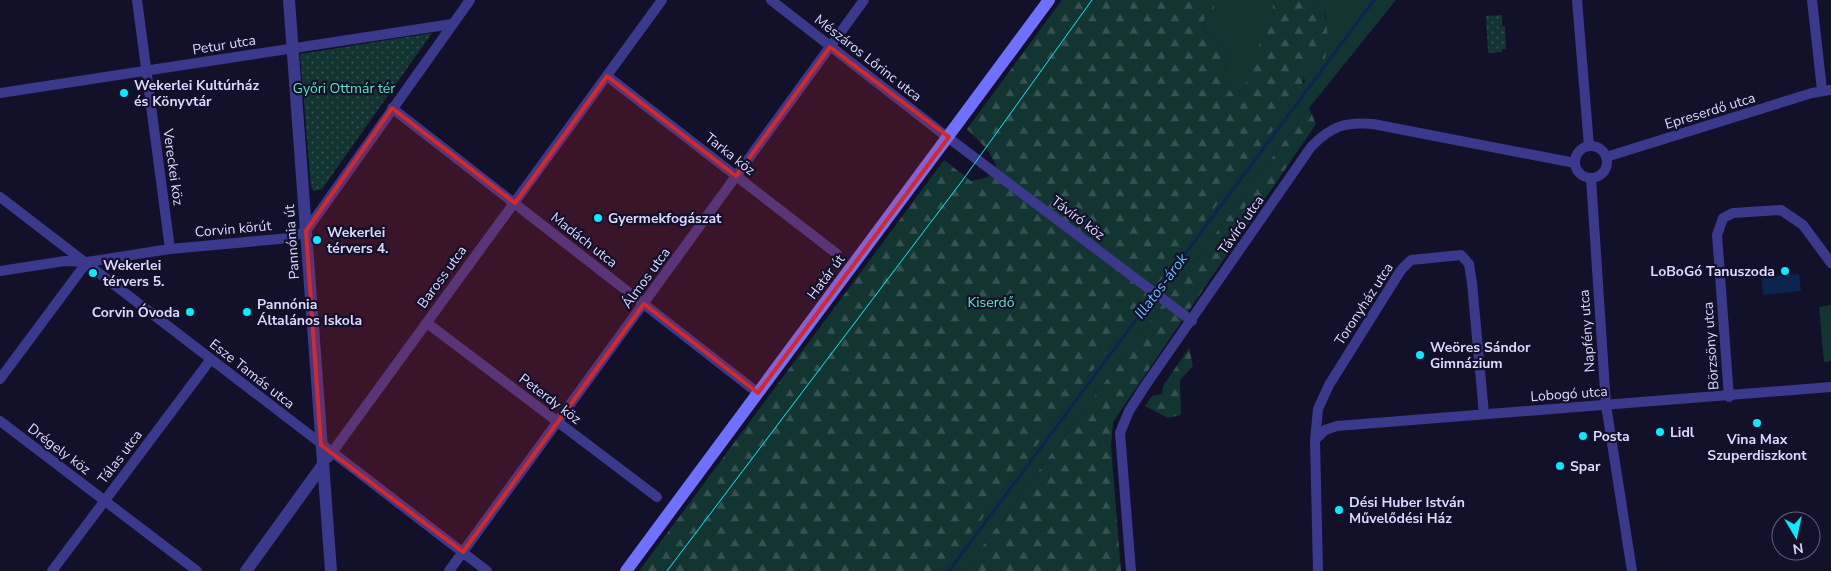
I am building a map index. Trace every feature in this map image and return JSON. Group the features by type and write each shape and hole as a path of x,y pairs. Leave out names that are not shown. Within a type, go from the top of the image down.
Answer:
{"main road":[{"name":"Határ út","path":"626,571 1050,0"}],"street":[{"name":"Vereckei köz","path":"137,0 170,249"},
{"name":"Pannónia út","path":"288,0 331,571"},
{"path":"306,231 470,0"},
{"name":"Baross utca","path":"246,571 662,0"},
{"name":"Mészáros Lőrinc utca","path":"771,0 949,137"},
{"name":"Álmos utca","path":"449,571 864,0"},
{"path":"1577,0 1589,146"},
{"path":"1812,0 1828,88"},
{"name":"Petur utca","path":"0,93 452,24"},
{"name":"Tarka köz","path":"607,76 837,254"},
{"name":"Epreserdő utca","path":"1606,157 1828,88"},
{"name":"Madách utca","path":"392,108 758,393"},
{"name":"Távíró utca","path":"1131,571 1120,446 1123,422 1144,386 1192,321 1311,147 1331,129 1349,123 1373,124 1575,162"},
{"name":"Távíró köz","path":"949,137 1192,321"},
{"path":"1589,146 1601,149 1606,157 1607,165 1604,172 1591,178 1580,174 1575,162 1578,152 1589,146"},
{"name":"Napfény utca","path":"1591,178 1606,405 1632,571"},
{"name":"Esze Tamás utca","path":"0,197 487,571"},
{"name":"Börzsöny utca","path":"1729,397 1717,235 1723,218 1733,213 1781,210 1802,225 1831,263"},
{"name":"Corvin körút","path":"0,271 65,261 87,262 170,249 290,238 306,231"},
{"name":"Toronyház utca","path":"1318,571 1315,440 1318,409 1329,385 1401,270 1411,260 1461,255 1469,264 1484,414"},
{"path":"0,380 87,262"},
{"name":"Peterdy köz","path":"427,323 657,497"},
{"name":"Tálas utca","path":"52,571 211,359"},
{"name":"Lobogó utca","path":"1315,440 1325,430 1336,426 1729,397 1831,387"},
{"name":"Drégely köz","path":"0,421 197,571"}],"highlighted area":[{"path":"830,47 949,137 758,393 644,304 463,552 321,445 306,231 392,108 515,203 607,76 736,176"}],"green space":[{"name":"Kiserdő","path":"1062,0 1214,0 1214,10 1204,19 1205,32 1228,53 1223,80 1235,97 1238,97 1244,89 1266,26 1274,19 1272,0 1311,0 1322,5 1326,18 1327,32 1325,59 1306,58 1303,83 1300,91 1290,93 1286,102 1290,107 943,571 639,571 944,160 971,181 988,177 996,165 987,149 967,129"},
{"path":"1214,0 1272,0 1274,19 1244,89 1238,97 1235,97 1223,80 1228,53 1205,32 1204,19 1214,4"},
{"path":"1311,0 1396,0 1309,108 964,571 943,571 1290,107 1286,102 1290,93 1305,82 1303,72 1306,58 1327,48 1326,17 1322,5"},
{"path":"1502,15 1502,26 1505,26 1506,49 1502,49 1502,52 1488,53 1486,16"},
{"name":"Győri Ottmár tér","path":"432,33 322,189 314,191 311,187 300,54"},
{"path":"1309,108 1316,124 1113,422 1111,446 1121,571 964,571"},
{"path":"1831,305 1831,361 1824,362 1819,307"},
{"path":"1189,348 1193,366 1180,380 1181,415 1168,418 1145,406 1152,396 1162,394 1163,386"}],"water":[{"path":"1799,274 1801,291 1763,295 1761,277"}],"waterway":[{"name":"Illatos-árok","path":"949,571 1374,0"}],"tram line":[{"path":"667,571 962,181 1092,0"}],"place":[{"name":"Wekerlei Kultúrház és Könyvtár","path":"124,93"},
{"name":"Gyermekfogászat","path":"598,218"},
{"name":"Wekerlei térvers 4.","path":"317,240"},
{"name":"LoBoGó Tanuszoda","path":"1785,271"},
{"name":"Wekerlei térvers 5.","path":"93,273"},
{"name":"Corvin Óvoda","path":"190,312"},
{"name":"Pannónia Általános Iskola","path":"247,312"},
{"name":"Weöres Sándor Gimnázium","path":"1420,355"},
{"name":"Vina Max Szuperdiszkont","path":"1757,423"},
{"name":"Lidl","path":"1660,432"},
{"name":"Posta","path":"1583,436"},
{"name":"Spar","path":"1560,466"},
{"name":"Dési Huber István Művelődési Ház","path":"1339,510"}]}
